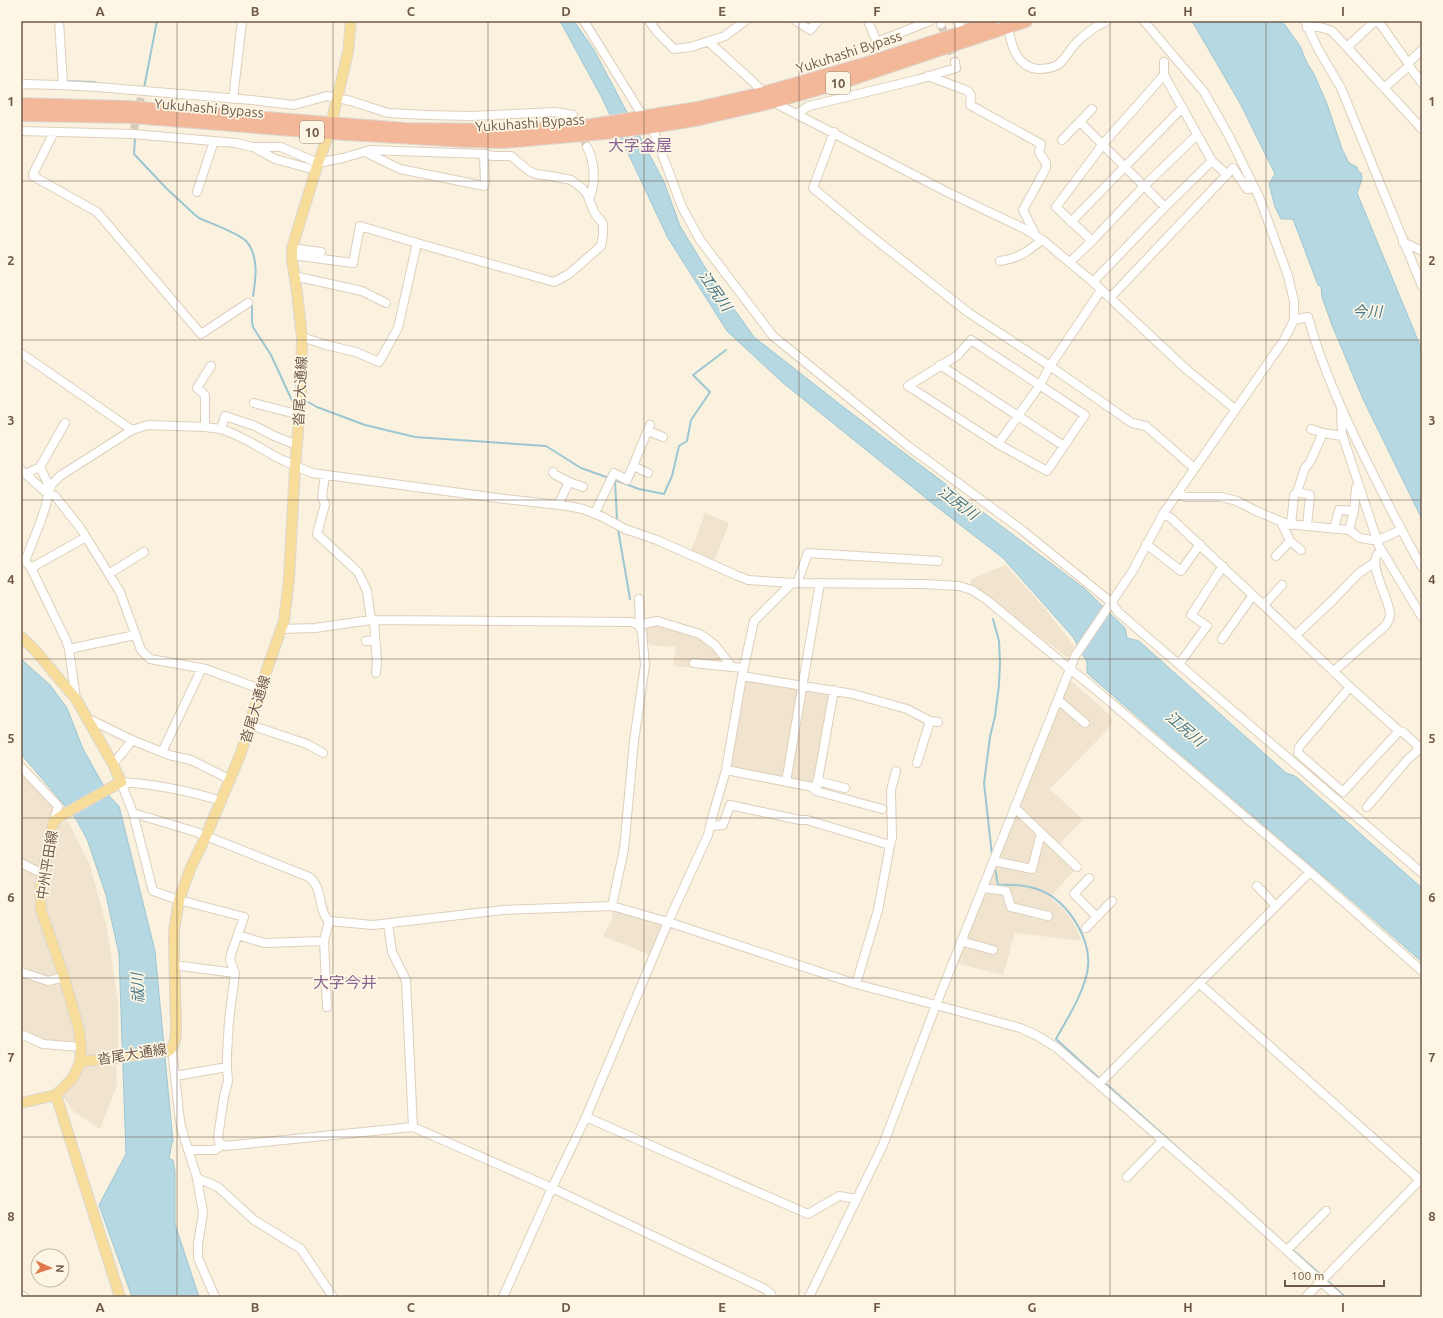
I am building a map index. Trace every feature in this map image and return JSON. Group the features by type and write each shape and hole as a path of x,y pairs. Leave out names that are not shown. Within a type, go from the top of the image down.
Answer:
{"highway":[{"name":"Yukuhashi Bypass","path":"646,122 697,108 763,93 867,63 960,26 990,21"},
{"name":"Yukuhashi Bypass","path":"21,104 128,107 330,128 416,139 504,142 646,122 700,119 773,102 840,83 1026,21"},
{"name":"Yukuhashi Bypass","path":"21,115 132,117 330,128"}],"main road":[{"name":"沓尾大通線","path":"56,1095 73,1078 80,1062 171,1050 176,1038 174,931 179,900 191,867 231,780 250,725 260,689 282,629 289,578 295,467 301,396 302,337 292,251 330,128 348,52 351,21"},
{"path":"21,637 34,649 76,699 113,764 120,783"},
{"name":"中州平田線","path":"80,1062 81,1047 79,1030 64,977 41,910 40,889 50,834 54,821 120,783"},
{"path":"21,1104 56,1095 120,1297"}],"street":[{"path":"59,21 63,85"},
{"path":"233,99 242,21"},
{"path":"584,21 646,122 682,207 700,240 773,336 908,446 1022,530 1112,603 1118,612 1422,873"},
{"path":"649,21 657,32 674,49 691,47 725,36 745,21"},
{"path":"796,21 810,30 818,21"},
{"path":"868,21 877,42 930,21"},
{"path":"1008,27 1011,41 1019,58 1025,64 1034,68 1042,69 1058,65 1076,43 1088,33 1107,21"},
{"path":"809,1297 883,1145 961,941 1075,656 1132,572 1163,514 1284,340 1294,320 1294,301 1288,276 1275,238 1254,188 1229,136 1204,92 1144,21"},
{"path":"1347,47 1376,21 1381,25 1422,83"},
{"path":"1306,24 1312,26 1324,24 1332,31 1422,128"},
{"path":"1306,24 1341,88 1422,286"},
{"path":"709,42 773,102 834,132 945,191 1025,229 1039,238 1093,282 1186,369 1235,409"},
{"path":"1384,88 1422,50"},
{"path":"796,114 808,106 956,68 955,62"},
{"path":"1164,62 1164,75 1212,161 1223,171"},
{"path":"1092,242 1056,207 1103,144 1164,75"},
{"path":"928,76 968,91 971,95 970,105 1041,144 1039,152 1046,163 1046,168 1023,210 1039,238"},
{"path":"21,86 25,84 63,85 140,94 233,99 294,105 327,96 388,113 472,116 555,112 573,115"},
{"path":"1071,222 1182,108"},
{"path":"1062,140 1092,109"},
{"path":"1080,122 1165,207"},
{"path":"21,131 133,132 236,143 252,147 275,159 308,168"},
{"path":"54,132 33,176 97,212 201,334 248,303"},
{"path":"834,132 813,188 969,313 1050,366 1132,423 1146,426 1194,468"},
{"path":"1070,262 1092,242 1144,186 1197,135"},
{"path":"197,192 214,141"},
{"path":"252,147 281,147 318,163 370,150 511,156 528,171 536,174 571,180 582,188 602,224 603,235 601,246 569,274 554,282 360,226 353,263 292,251"},
{"path":"275,159 281,147"},
{"path":"588,147 594,171 592,192 589,199"},
{"path":"365,152 400,169 484,186 484,154"},
{"path":"1093,282 1165,207 1212,161"},
{"path":"1110,298 1233,168 1247,189 1254,188"},
{"path":"1000,261 1013,259 1027,252 1039,238"},
{"path":"1403,242 1422,251"},
{"path":"302,337 326,345 356,352 379,362 398,328 417,243"},
{"path":"292,251 321,252"},
{"path":"294,276 362,291 386,303"},
{"path":"998,444 1040,386 1050,366 1101,290"},
{"path":"1294,320 1308,316 1316,344 1348,423 1401,530 1422,567"},
{"path":"971,340 1085,415 1047,471 998,444 908,386 940,365 958,355 971,340"},
{"path":"21,353 132,430"},
{"path":"940,365 1064,446"},
{"path":"205,426 205,395 197,388 211,366"},
{"path":"254,403 300,415"},
{"path":"1341,406 1342,436 1382,551 1422,617"},
{"path":"221,429 225,416 255,426 274,436 297,444"},
{"path":"23,472 40,467 65,423"},
{"path":"76,699 69,649 60,625 30,568 23,560 40,523 52,484 60,476 132,430 148,425 205,426 221,429 250,442 295,467 312,473 568,506 595,513 626,529 657,540 748,580 794,583 923,584 959,586 972,590 987,600 1089,684 1310,872 1422,971"},
{"path":"595,513 614,473 627,480 649,428 663,437"},
{"path":"1311,429 1323,433 1342,436"},
{"path":"1291,525 1294,495 1297,492 1305,468 1310,462 1323,433"},
{"path":"633,466 648,473"},
{"path":"40,467 49,491"},
{"path":"23,472 55,496 81,529 110,573 120,592 141,650 150,659 202,668 260,689"},
{"path":"553,472 569,482 583,487"},
{"path":"325,475 322,497 324,504 317,534 358,572 367,592 373,620 377,662 376,674"},
{"path":"558,505 569,482"},
{"path":"1349,530 1354,511 1356,488 1358,484"},
{"path":"1297,492 1310,495 1307,526"},
{"path":"1177,493 1186,497 1221,497 1237,501 1281,522 1291,525 1349,530 1360,538 1378,540 1401,530"},
{"path":"1334,529 1339,510 1354,511"},
{"path":"1163,514 1171,518 1200,544 1350,687 1421,749 1408,759 1367,807"},
{"path":"1281,522 1290,541 1301,550"},
{"path":"30,568 86,538"},
{"path":"1276,556 1290,541"},
{"path":"1146,544 1181,571 1200,544"},
{"path":"1334,671 1385,626 1390,618 1390,609 1382,591 1375,562 1377,555 1382,551"},
{"path":"110,573 144,552"},
{"path":"507,1296 552,1188 586,1117 668,922 708,835 726,770 743,672 754,621 794,583 808,553 938,561"},
{"path":"1296,635 1358,574 1375,562"},
{"path":"1179,664 1207,626 1191,614 1223,566"},
{"path":"786,782 820,583"},
{"path":"1264,605 1282,585"},
{"path":"1222,639 1253,595"},
{"path":"612,906 624,849 634,741 645,665 642,632 640,626 639,599"},
{"path":"282,629 315,628 373,620 632,622 640,626 657,621 700,634 715,645 732,666 743,672 853,694 906,710 934,721 917,763"},
{"path":"69,649 135,635"},
{"path":"366,641 375,640"},
{"path":"694,663 732,666"},
{"path":"162,752 202,668"},
{"path":"1350,687 1299,747 1298,753 1343,792 1399,731"},
{"path":"816,791 834,690"},
{"path":"1058,700 1085,723"},
{"path":"87,718 169,756 191,760 231,780"},
{"path":"250,725 307,744 323,753"},
{"path":"113,764 132,740"},
{"path":"21,767 58,806 54,821"},
{"path":"726,770 813,787 816,791 882,809"},
{"path":"856,984 878,910 892,838 891,790 896,771"},
{"path":"817,781 845,788"},
{"path":"222,801 195,793 144,784 120,783 133,814 153,891 179,900 244,917 230,960 235,973 226,1054 228,1081 219,1122 218,1137 219,1142 222,1145 228,1147 413,1127 552,1188 765,1289 771,1294 772,1297"},
{"path":"710,826 723,825 730,805 800,820 807,820 890,845"},
{"path":"1015,808 1077,866"},
{"path":"133,814 196,832 313,880 317,888 323,914 329,922 373,925 503,910 612,906 668,922 856,984 1020,1028 1036,1035 1058,1048 1230,1199 1338,1297"},
{"path":"994,860 1032,869 1041,833"},
{"path":"21,863 43,874"},
{"path":"1098,1084 1310,872"},
{"path":"1089,878 1074,894 1097,916"},
{"path":"1257,886 1276,906"},
{"path":"983,888 1006,891 1011,908 1048,916"},
{"path":"1086,928 1112,901"},
{"path":"327,1007 324,941 329,922"},
{"path":"388,924 392,952 406,980 413,1127"},
{"path":"238,935 264,943 324,941"},
{"path":"961,941 993,950"},
{"path":"174,965 235,973"},
{"path":"21,972 48,981 64,977"},
{"path":"1199,983 1421,1179 1306,1297"},
{"path":"21,1034 44,1044 81,1047"},
{"path":"171,1050 179,1113 188,1150 197,1178 203,1213 198,1244 198,1258 215,1297"},
{"path":"175,1076 228,1067"},
{"path":"586,1117 808,1214 839,1196 857,1199"},
{"path":"1127,1177 1163,1140"},
{"path":"188,1150 215,1150 222,1145"},
{"path":"197,1178 218,1187 254,1220 301,1249 334,1297"},
{"path":"1287,1250 1326,1211"}],"shaded area":[{"path":"705,513 729,523 715,560 691,551"},
{"path":"1006,565 1047,611 1075,647 1068,658 971,584 971,579"},
{"path":"658,622 699,635 716,650 725,662 727,671 673,666 676,647 649,645 644,626"},
{"path":"1070,680 1110,715 1112,720 1112,725 1050,789 1083,820 1055,848 1076,869 1050,897 1065,911 1075,926 1081,941 1015,933 1003,975 955,963"},
{"path":"745,681 832,695 815,785 729,769"},
{"path":"21,770 56,806 40,867 21,859"},
{"path":"68,821 90,865 107,928 118,1002 118,1051 85,1057 44,911 45,879 57,825"},
{"path":"21,868 40,877 59,977 48,980 21,971"},
{"path":"612,910 662,925 650,955 603,936 612,919"},
{"path":"21,974 59,980 75,1029 77,1044 43,1044 21,1033"},
{"path":"116,1062 117,1086 100,1129 74,1112 62,1095 82,1064"}],"water":[{"name":"江尻川","path":"560,21 574,21 594,50 664,182 680,226 711,277 754,337 846,409 1085,589 1125,628 1127,638 1139,641 1286,773 1295,776 1422,888 1422,962 1087,673 1087,662 1073,637 1003,558 937,507 782,382 727,331 668,238 602,98"},
{"name":"今川","path":"1192,21 1282,21 1300,46 1307,63 1314,74 1327,104 1342,149 1349,163 1357,167 1358,171 1361,173 1362,179 1357,193 1422,350 1422,519 1363,399 1332,325 1322,297 1321,286 1318,285 1293,219 1281,219 1275,207 1269,184 1275,174 1241,105"},
{"name":"祓川","path":"21,659 50,685 67,708 83,749 110,797 119,806 155,951 173,1142 169,1159 173,1160 175,1171 175,1224 199,1297 132,1297 99,1205 126,1154 119,954 106,895 87,839 76,819 21,754"}],"waterway":[{"path":"144,88 157,21"},
{"path":"64,81 95,82 97,84"},
{"path":"135,138 134,154 166,188 194,214 199,218 224,228 246,241 253,253 256,267 253,296"},
{"path":"252,305 253,327 271,355 294,405"},
{"path":"617,521 615,480 639,489 664,494 672,476 679,446 687,441 691,420 710,392 693,375 726,350"},
{"path":"308,402 317,407 365,425 415,437 546,446 581,468 606,477"},
{"path":"618,529 630,599"},
{"path":"992,855 984,783 999,685 999,641 993,619"},
{"path":"995,868 998,885 1019,885 1030,887 1051,896 1069,913 1083,936 1087,949 1088,961 1085,982 1078,999 1056,1039 1100,1079"},
{"path":"1104,1082 1197,1165"},
{"path":"1266,1227 1285,1244"},
{"path":"1294,1251 1320,1274"},
{"path":"1329,1282 1345,1297"}],"tunnel":[{"path":"941,24 955,62"},
{"path":"134,129 141,97"},
{"path":"573,115 587,147"}],"district":[{"name":"大字金屋","path":"640,145"},
{"name":"大字今井","path":"345,982"}]}
